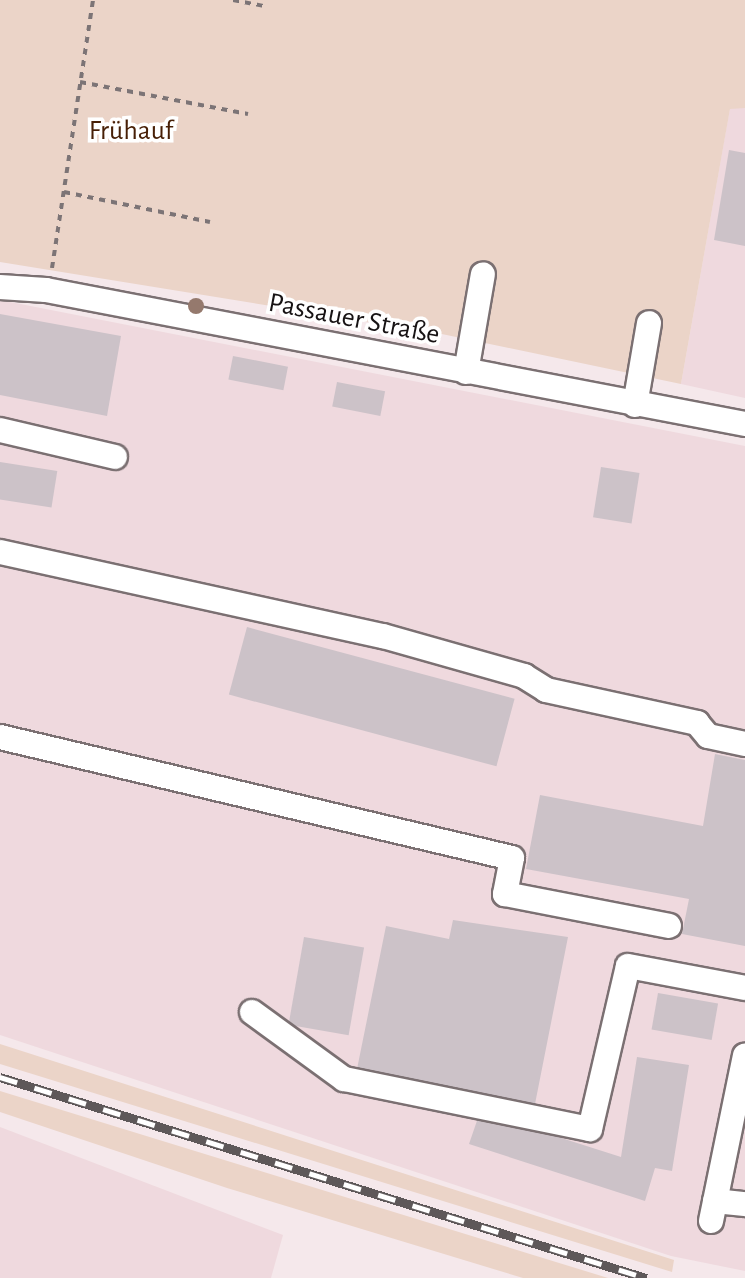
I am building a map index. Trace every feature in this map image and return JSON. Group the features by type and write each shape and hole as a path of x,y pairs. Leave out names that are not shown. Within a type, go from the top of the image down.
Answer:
{"street":[{"path":"466,372 483,274"},
{"name":"Passauer Straße","path":"0,287 46,290 695,417 745,424"},
{"path":"635,405 649,323"},
{"name":"Passauer Straße","path":"695,417 745,438"},
{"path":"0,430 115,457"},
{"path":"0,552 383,636 524,676 546,690 697,723 708,736 745,744"},
{"path":"0,737 512,858 505,894 669,926"},
{"path":"252,1012 344,1079 590,1129 628,966 745,988"},
{"path":"745,1055 713,1211 745,1204"}],"path":[{"path":"46,290 93,0"},
{"path":"233,0 264,6"},
{"path":"80,82 248,114"},
{"path":"63,192 210,222"}],"shaded area":[{"path":"730,108 745,108 745,398 681,384"},
{"path":"0,300 745,446 745,1271 671,1256 0,1035"},
{"path":"0,1127 283,1235 271,1278 0,1278"}],"green space":[{"name":"Frühauf","path":"0,0 745,0 745,108 730,109 681,384 437,333 0,262"},
{"path":"0,1044 674,1260 672,1272 0,1064"},
{"path":"0,1091 608,1278 523,1278 227,1188 0,1112"}],"building":[{"path":"729,150 745,153 745,246 714,240"},
{"path":"0,314 121,336 107,416 0,395"},
{"path":"233,356 288,367 283,390 228,380"},
{"path":"337,382 385,391 380,416 332,407"},
{"path":"0,462 57,471 51,508 0,499"},
{"path":"601,467 640,473 632,523 593,517"},
{"path":"247,627 515,699 496,766 229,695"},
{"path":"715,754 745,760 745,946 682,934 689,899 526,869 540,795 703,826"},
{"path":"453,920 568,937 535,1104 357,1069 386,926 449,939"},
{"path":"304,937 364,948 349,1035 289,1025"},
{"path":"658,993 718,1004 712,1040 652,1029"},
{"path":"637,1057 689,1065 672,1171 655,1168 645,1201 469,1144 480,1112 621,1157"}],"railway":[{"path":"0,1077 646,1278"}]}
